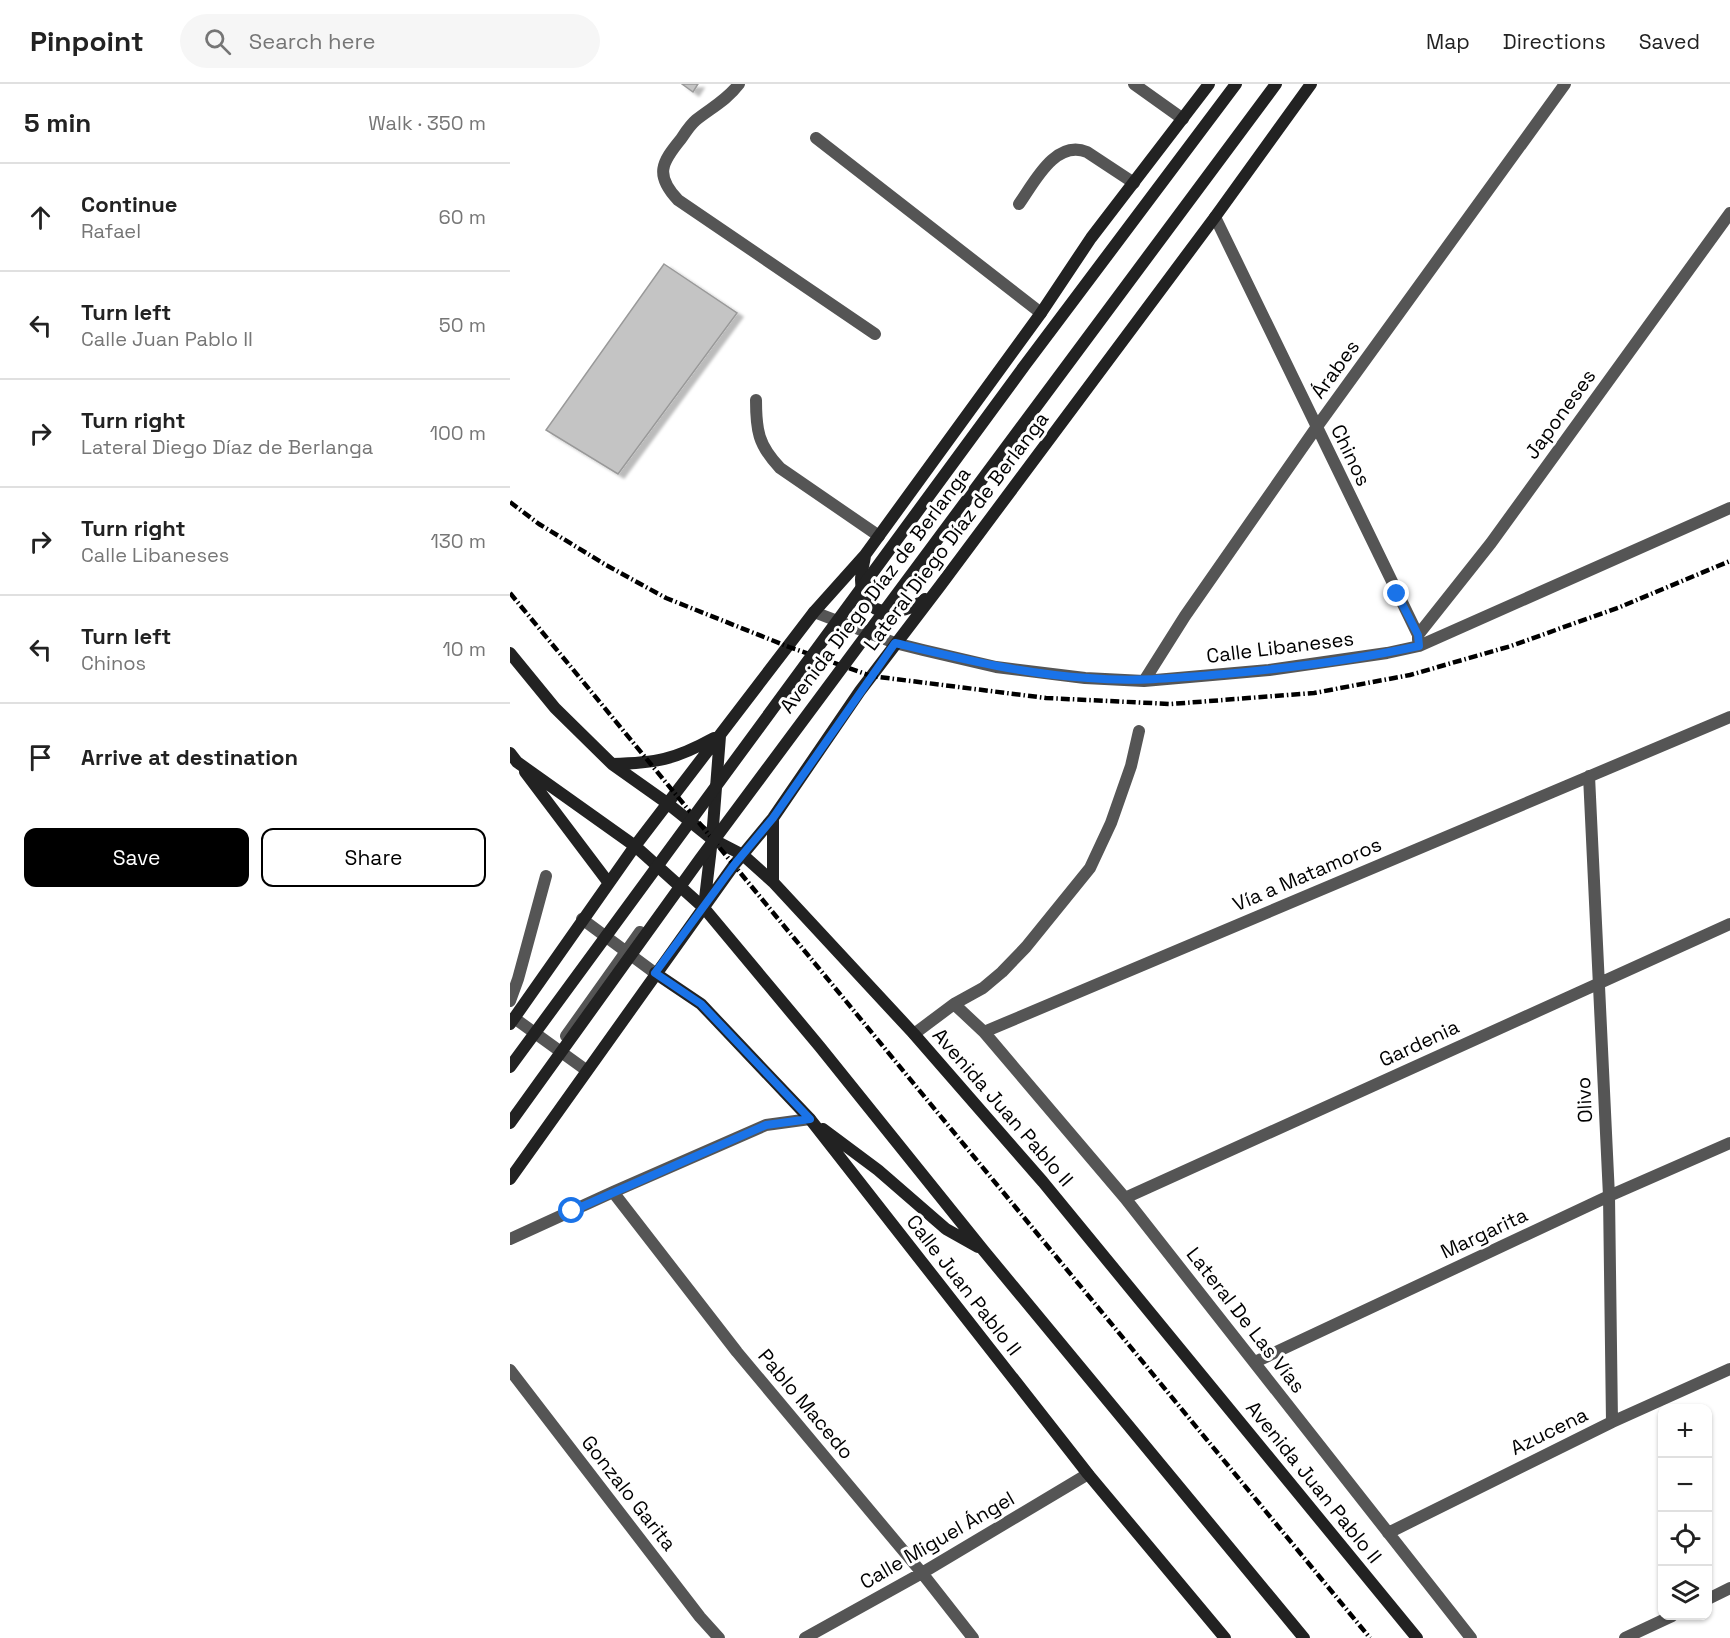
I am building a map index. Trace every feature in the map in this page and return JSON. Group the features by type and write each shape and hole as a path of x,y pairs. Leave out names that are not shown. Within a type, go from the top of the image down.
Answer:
{"main road":[{"path":"512,1021 608,882 814,612 865,555 1041,313 1091,238 1209,84"},
{"name":"Avenida Diego Díaz de Berlanga","path":"510,1066 1025,365 1236,84"},
{"name":"Avenida Diego Díaz de Berlanga","path":"510,1123 700,859 1276,84"},
{"name":"Lateral Diego Díaz de Berlanga","path":"511,1177 655,973 773,818 895,643 1215,217 1311,84"},
{"path":"865,555 861,580 863,592 868,602 879,611 897,612 911,608 940,586"},
{"name":"Avenida Juan Pablo II","path":"510,653 555,708 612,764 667,803 712,839 743,855 773,882 914,1034 1043,1182 1417,1638"},
{"path":"612,764 650,763 670,758 688,752 720,735"},
{"path":"704,908 720,735"},
{"path":"514,757 635,846 704,908 1304,1638"},
{"path":"514,757 608,882"},
{"path":"773,818 773,882"},
{"name":"Calle Juan Pablo II","path":"655,973 701,1004 810,1119 1088,1474 1225,1638"},
{"path":"810,1119 878,1170 946,1229 984,1251"}],"street":[{"path":"739,84 716,107 695,121 665,158 663,174 668,189 678,200 875,334"},
{"path":"1134,84 1183,120"},
{"name":"Árabes","path":"1144,681 1185,616 1316,428 1565,84"},
{"path":"816,138 1041,313"},
{"path":"1019,204 1051,160 1068,150 1080,149 1087,152 1134,183"},
{"name":"Japoneses","path":"1418,640 1730,213"},
{"name":"Chinos","path":"1215,217 1418,640"},
{"path":"756,400 756,427 762,446 769,456 780,468 879,536"},
{"name":"Calle Libaneses","path":"814,612 895,643 996,667 1085,678 1144,681 1269,670 1351,659 1418,640 1730,508"},
{"name":"Vía a Matamoros","path":"984,1032 1730,717"},
{"path":"914,1034 954,1004 983,988 1002,972 1026,947 1090,868 1111,823 1131,766 1139,731"},
{"name":"Olivo","path":"1589,776 1609,1196 1612,1422"},
{"path":"510,1000 518,979 546,876"},
{"path":"582,919 655,973"},
{"name":"Gardenia","path":"1125,1198 1730,924"},
{"path":"510,1116 640,932"},
{"path":"954,1004 984,1032"},
{"path":"512,1021 558,1049 586,1070"},
{"name":"Lateral De Las Vías","path":"984,1032 1125,1198 1471,1638"},
{"path":"510,1239 613,1191 766,1125 810,1119"},
{"name":"Margarita","path":"1256,1362 1609,1196 1730,1143"},
{"name":"Pablo Macedo","path":"613,1191 737,1352 922,1573 973,1638"},
{"name":"Azucena","path":"1388,1533 1612,1422 1730,1369"},
{"name":"Gonzalo Garita","path":"510,1370 700,1617 719,1638"},
{"name":"Calle Miguel Ángel","path":"805,1638 922,1573 1088,1474"},
{"path":"1712,1597 1730,1588"},
{"path":"1625,1638 1663,1620"}],"building":[{"path":"682,84 698,84 693,92"},
{"path":"664,264 737,313 618,474 546,430"}],"railway":[{"path":"510,502 539,524 666,598 789,647 871,676 1046,698 1171,704 1314,693 1410,675 1511,646 1620,607 1730,561"},
{"path":"510,593 1370,1638"}],"route":[{"path":"572,1211 766,1125 810,1119 701,1004 655,973 734,865 773,818 895,643 996,667 1085,678 1144,681 1269,670 1351,659 1419,646 1418,635 1397,594"}]}
